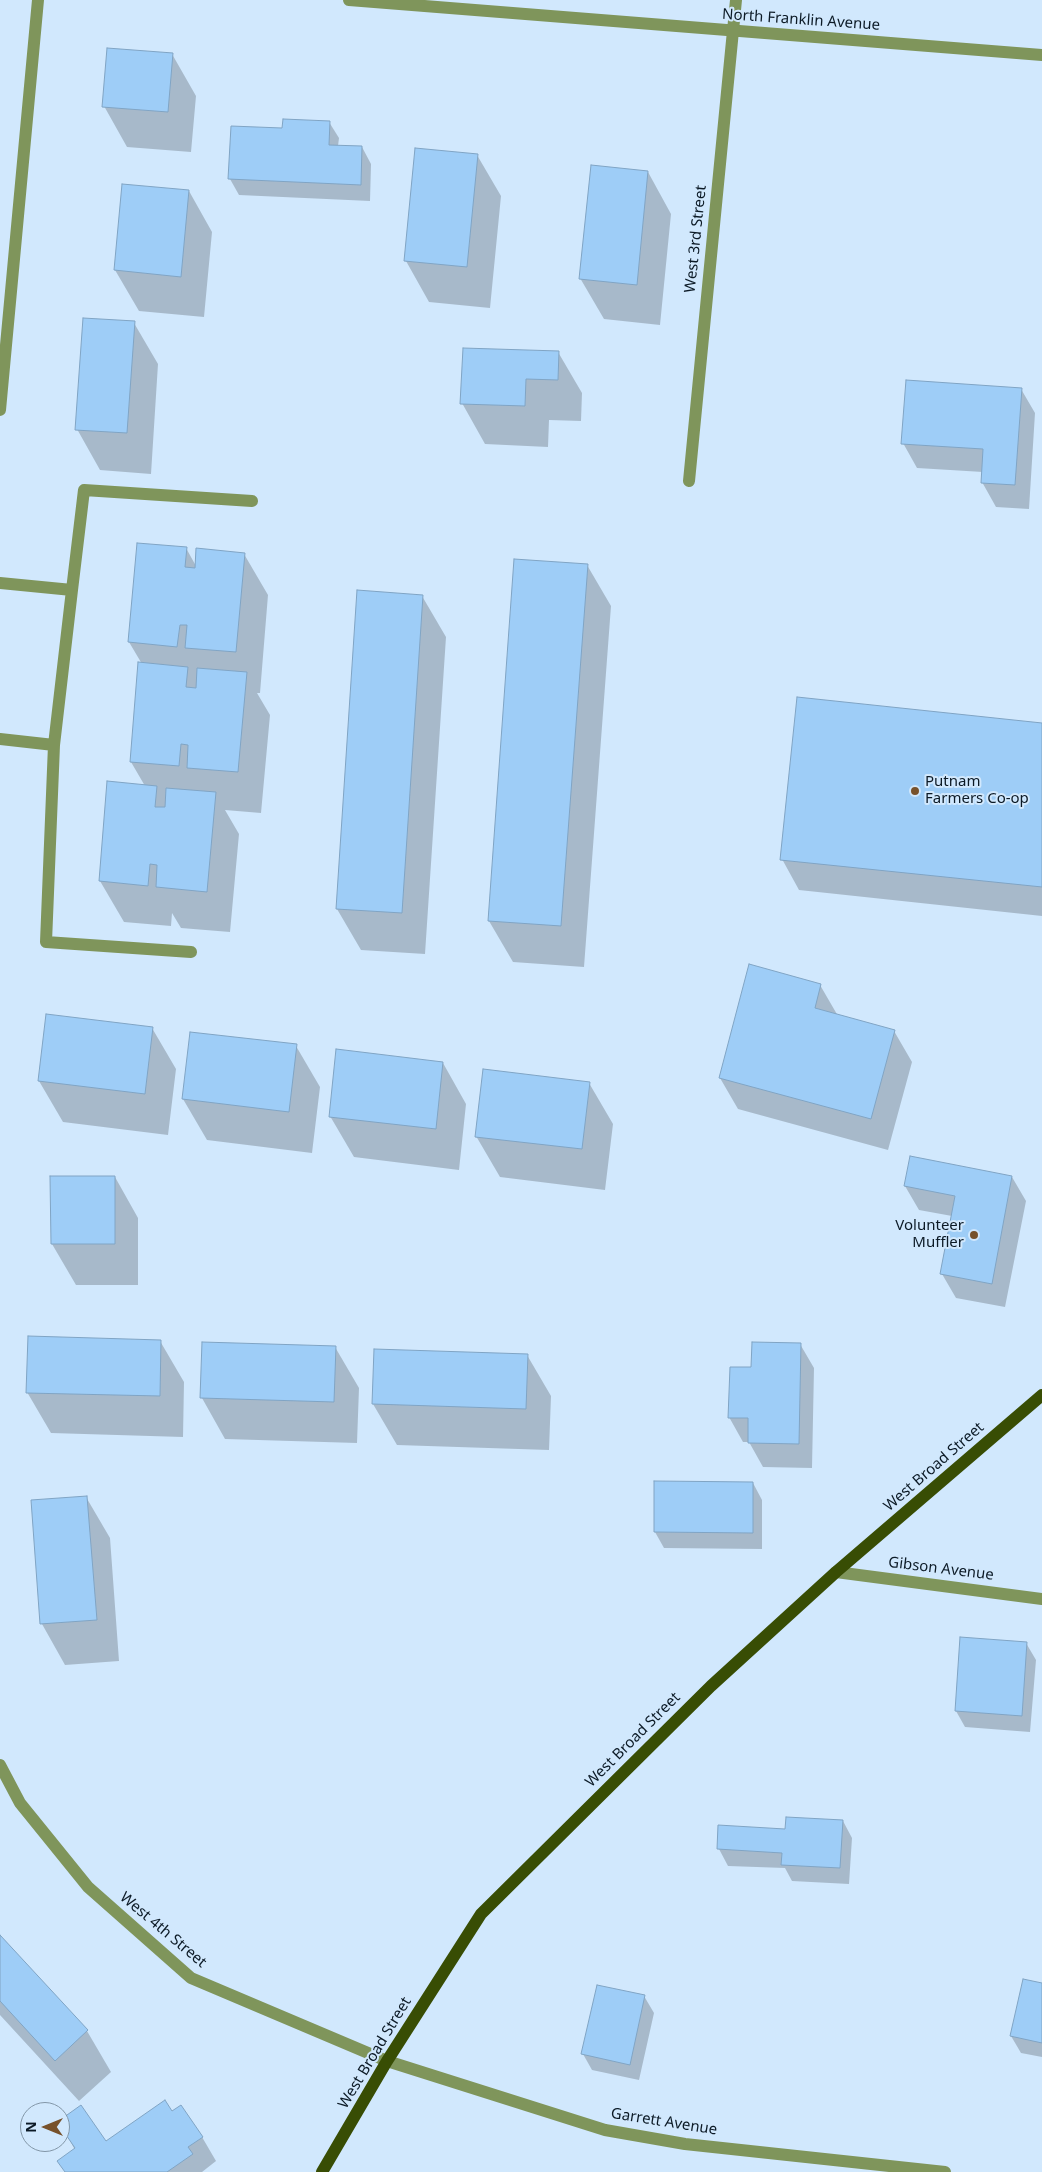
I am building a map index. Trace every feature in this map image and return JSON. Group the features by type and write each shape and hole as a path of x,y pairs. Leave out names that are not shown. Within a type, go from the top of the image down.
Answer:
{"main road":[{"name":"West Broad Street","path":"322,2172 387,2061 481,1914 711,1686 836,1572 1042,1395"}],"street":[{"path":"0,410 38,0"},
{"name":"North Franklin Avenue","path":"349,0 1042,55"},
{"name":"West 3rd Street","path":"689,481 736,0"},
{"path":"191,952 46,942 54,745 84,490 252,501"},
{"path":"0,583 72,590"},
{"path":"0,739 54,745"},
{"name":"Gibson Avenue","path":"836,1572 1042,1599"},
{"name":"West 4th Street","path":"0,1765 20,1803 88,1887 191,1978 387,2061"},
{"name":"Garrett Avenue","path":"387,2061 605,2130 685,2144 945,2172"}],"building":[{"path":"107,48 173,53 168,112 102,107"},
{"path":"283,119 330,121 329,145 362,146 361,185 228,179 231,126 282,128"},
{"path":"415,148 478,154 467,267 404,261"},
{"path":"591,165 648,171 637,285 579,279"},
{"path":"122,184 189,190 181,277 114,270"},
{"path":"83,318 135,321 127,433 75,430"},
{"path":"463,348 559,351 558,380 526,379 525,406 460,404"},
{"path":"906,380 1022,388 1015,485 981,483 983,449 901,444"},
{"path":"137,543 187,547 185,567 195,568 196,548 245,553 236,652 185,648 187,625 180,625 177,647 128,642"},
{"path":"514,559 588,564 561,926 488,921"},
{"path":"357,590 423,595 402,913 336,909"},
{"path":"138,662 188,667 186,687 196,688 197,668 247,672 238,772 187,768 188,745 181,744 179,766 130,762"},
{"name":"Putnam Farmers Co-op","path":"797,697 1042,723 1042,887 780,860"},
{"path":"107,781 157,786 155,807 165,807 166,788 216,792 207,892 156,887 157,865 150,864 148,886 99,881"},
{"path":"749,964 821,984 815,1008 895,1030 871,1119 719,1078"},
{"path":"46,1014 153,1027 145,1094 38,1081"},
{"path":"190,1032 297,1044 289,1112 182,1099"},
{"path":"336,1049 443,1062 436,1129 329,1117"},
{"path":"483,1069 590,1082 582,1149 475,1137"},
{"name":"Volunteer Muffler","path":"910,1156 1012,1176 992,1284 940,1274 955,1196 904,1186"},
{"path":"50,1176 115,1176 115,1244 51,1244"},
{"path":"28,1336 161,1340 160,1396 26,1393"},
{"path":"202,1342 336,1346 334,1402 200,1398"},
{"path":"752,1342 801,1343 799,1444 748,1443 748,1418 728,1418 730,1367 751,1367"},
{"path":"374,1349 528,1354 526,1409 372,1404"},
{"path":"654,1481 753,1482 753,1533 654,1532"},
{"path":"87,1496 97,1620 40,1624 31,1500"},
{"path":"960,1637 1027,1642 1022,1716 955,1711"},
{"path":"786,1817 843,1820 840,1868 781,1865 782,1853 717,1849 718,1825 785,1829"},
{"path":"0,1935 88,2030 55,2061 0,2001"},
{"path":"1023,1979 1042,1983 1042,2043 1010,2036"},
{"path":"597,1985 645,1995 630,2065 581,2054"},
{"path":"165,2100 172,2111 181,2105 203,2137 188,2147 193,2154 167,2172 65,2172 57,2161 75,2148 70,2141 70,2113 81,2105 106,2141"}],"place":[{"name":"Putnam Farmers Co-op","path":"915,791"},
{"name":"Volunteer Muffler","path":"974,1235"}]}
